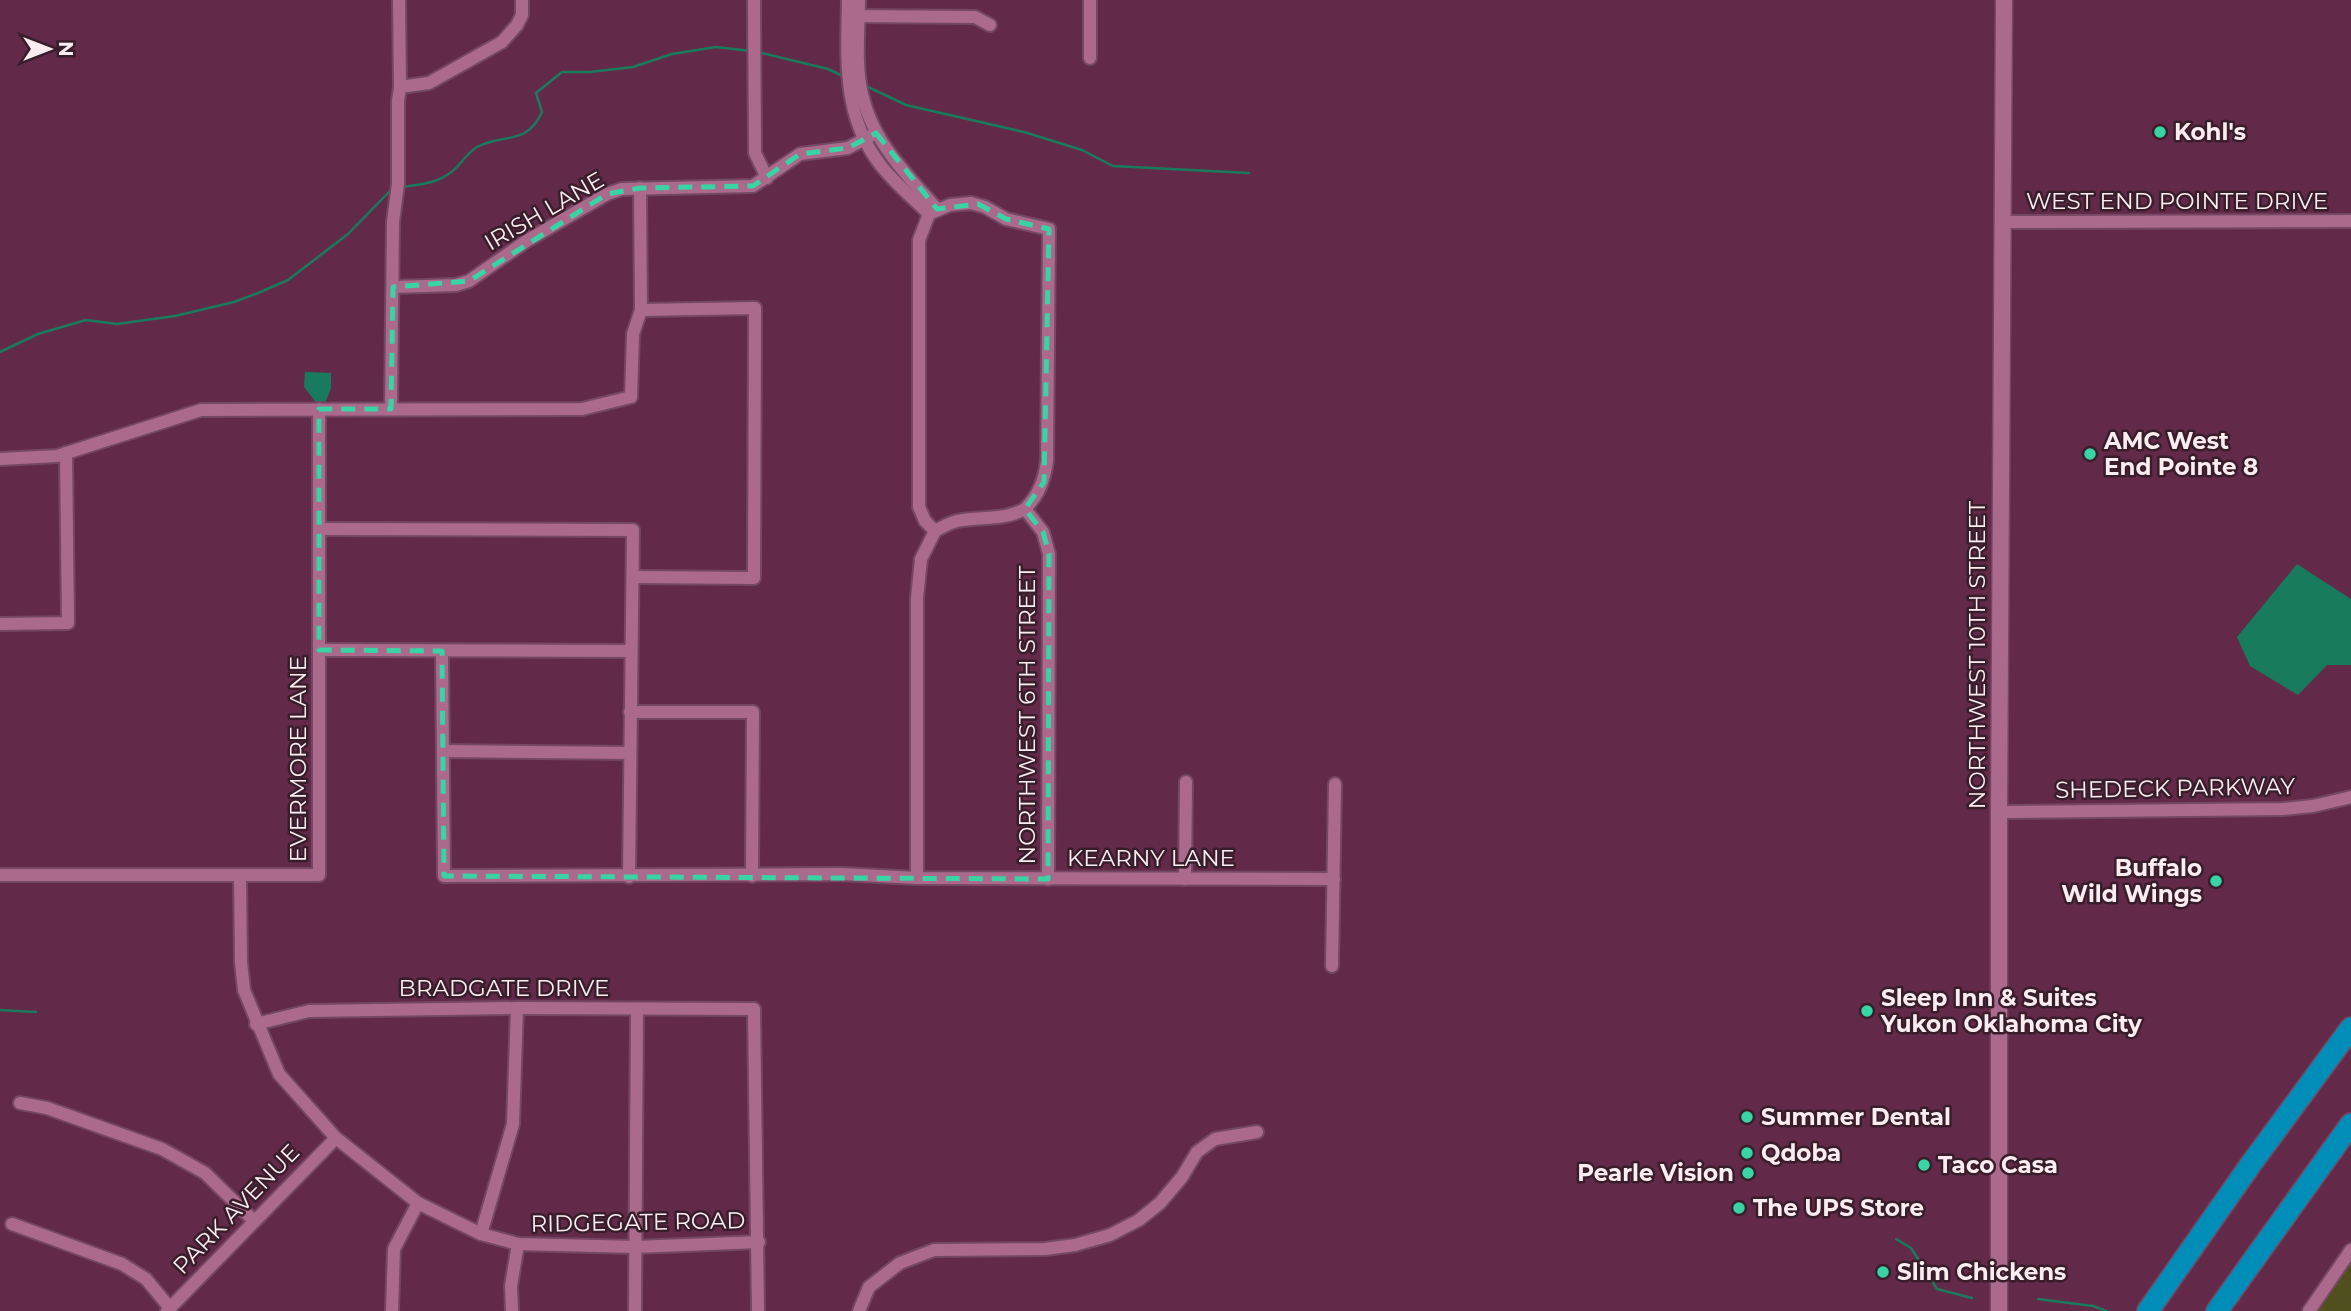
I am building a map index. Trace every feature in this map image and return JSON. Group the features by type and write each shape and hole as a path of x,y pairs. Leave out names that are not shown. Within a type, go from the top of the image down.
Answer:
{"highway":[{"path":"2148,1311 2351,1028"},
{"path":"2217,1311 2351,1124"}],"main road":[{"name":"NORTHWEST 10TH STREET","path":"1999,1311 2004,0"}],"street":[{"path":"391,409 393,222 398,184 400,87 399,0"},
{"path":"400,87 429,83 502,42 522,15 522,0"},
{"path":"754,0 754,142 755,153 767,178"},
{"path":"848,0 853,16 859,75 870,137 897,163 933,211"},
{"path":"853,16 859,0"},
{"path":"1090,0 1090,58"},
{"path":"853,16 975,16 989,25"},
{"name":"IRISH LANE","path":"393,287 456,285 469,281 528,240 607,194 640,188 753,186 800,155 848,148 870,137"},
{"path":"0,459 66,453 201,410 582,410 631,397 633,334 641,310 640,188"},
{"path":"917,878 917,598 921,559 935,531 953,522 998,518 1025,509 1037,496 1044,482 1047,461 1049,229 1006,219 978,204 960,203 933,211 919,240 919,507 925,521 935,531"},
{"name":"WEST END POINTE DRIVE","path":"2003,222 2351,221"},
{"path":"634,577 754,578 755,308 641,310"},
{"name":"EVERMORE LANE","path":"0,875 319,874 319,409"},
{"path":"0,624 68,623 66,453"},
{"name":"NORTHWEST 6TH STREET","path":"1025,509 1043,532 1049,554 1048,879"},
{"path":"320,528 633,530 629,877"},
{"path":"319,650 630,651"},
{"path":"442,651 443,751 630,753"},
{"path":"630,712 753,712 752,876"},
{"name":"KEARNY LANE","path":"443,751 444,876 841,874 917,878 1334,880"},
{"path":"1185,879 1186,782"},
{"path":"1332,966 1335,783"},
{"name":"SHEDECK PARKWAY","path":"1999,812 2283,809 2313,806 2351,797"},
{"name":"RIDGEGATE ROAD","path":"240,875 244,990 279,1074 336,1138 418,1203 481,1234 518,1244 635,1247 759,1242"},
{"path":"481,1234 513,1124 517,1008"},
{"path":"635,1311 637,1009"},
{"name":"BRADGATE DRIVE","path":"256,1024 309,1011 754,1009 759,1242"},
{"path":"20,1103 47,1108 162,1149 205,1173 254,1221"},
{"path":"859,1311 869,1287 900,1263 934,1250 1045,1249 1110,1236 1139,1220 1160,1203 1182,1177 1197,1152 1215,1139 1257,1132"},
{"name":"PARK AVENUE","path":"168,1310 336,1138"},
{"path":"392,1311 394,1249 418,1203"},
{"path":"12,1224 122,1264 146,1279 168,1310"},
{"path":"758,1311 759,1242"},
{"path":"512,1311 511,1286 518,1244"},
{"path":"2309,1311 2351,1250"}],"highlighted area":[{"path":"876,133 937,209 978,204 1006,219 1049,229 1044,482 1025,509 1043,532 1049,554 1048,879 444,876 442,651 319,650 319,409 391,409 393,287 469,281 607,194 640,188 753,186 800,154 848,148"}],"shaded area":[{"path":"305,372 331,373 331,388 326,401 318,405 304,387"},
{"path":"2297,564 2351,599 2351,665 2327,665 2298,695 2250,666 2237,637"},
{"path":"2351,1263 2351,1311 2317,1311"}],"waterway":[{"path":"402,187 439,179 452,172 477,147 529,130 542,112 536,93 562,72 633,67 672,54 716,47 751,51"},
{"path":"758,52 828,69 845,77"},
{"path":"864,85 906,105 1024,132 1082,150 1113,166 1249,173"},
{"path":"0,352 38,334 86,320 117,324 175,316 234,302 258,293 288,280 348,234 392,189"},
{"path":"0,1010 36,1012"},
{"path":"1896,1239 1911,1248 1937,1289 1972,1298"},
{"path":"2038,1299 2093,1306 2106,1311"}],"place":[{"name":"Kohl's","path":"2160,132"},
{"name":"AMC West End Pointe 8","path":"2090,454"},
{"name":"Buffalo Wild Wings","path":"2216,881"},
{"name":"Sleep Inn & Suites Yukon Oklahoma City","path":"1867,1011"},
{"name":"Summer Dental","path":"1747,1117"},
{"name":"Qdoba","path":"1747,1153"},
{"name":"Taco Casa","path":"1924,1165"},
{"name":"Pearle Vision","path":"1748,1173"},
{"name":"The UPS Store","path":"1739,1208"},
{"name":"Slim Chickens","path":"1883,1272"}]}
